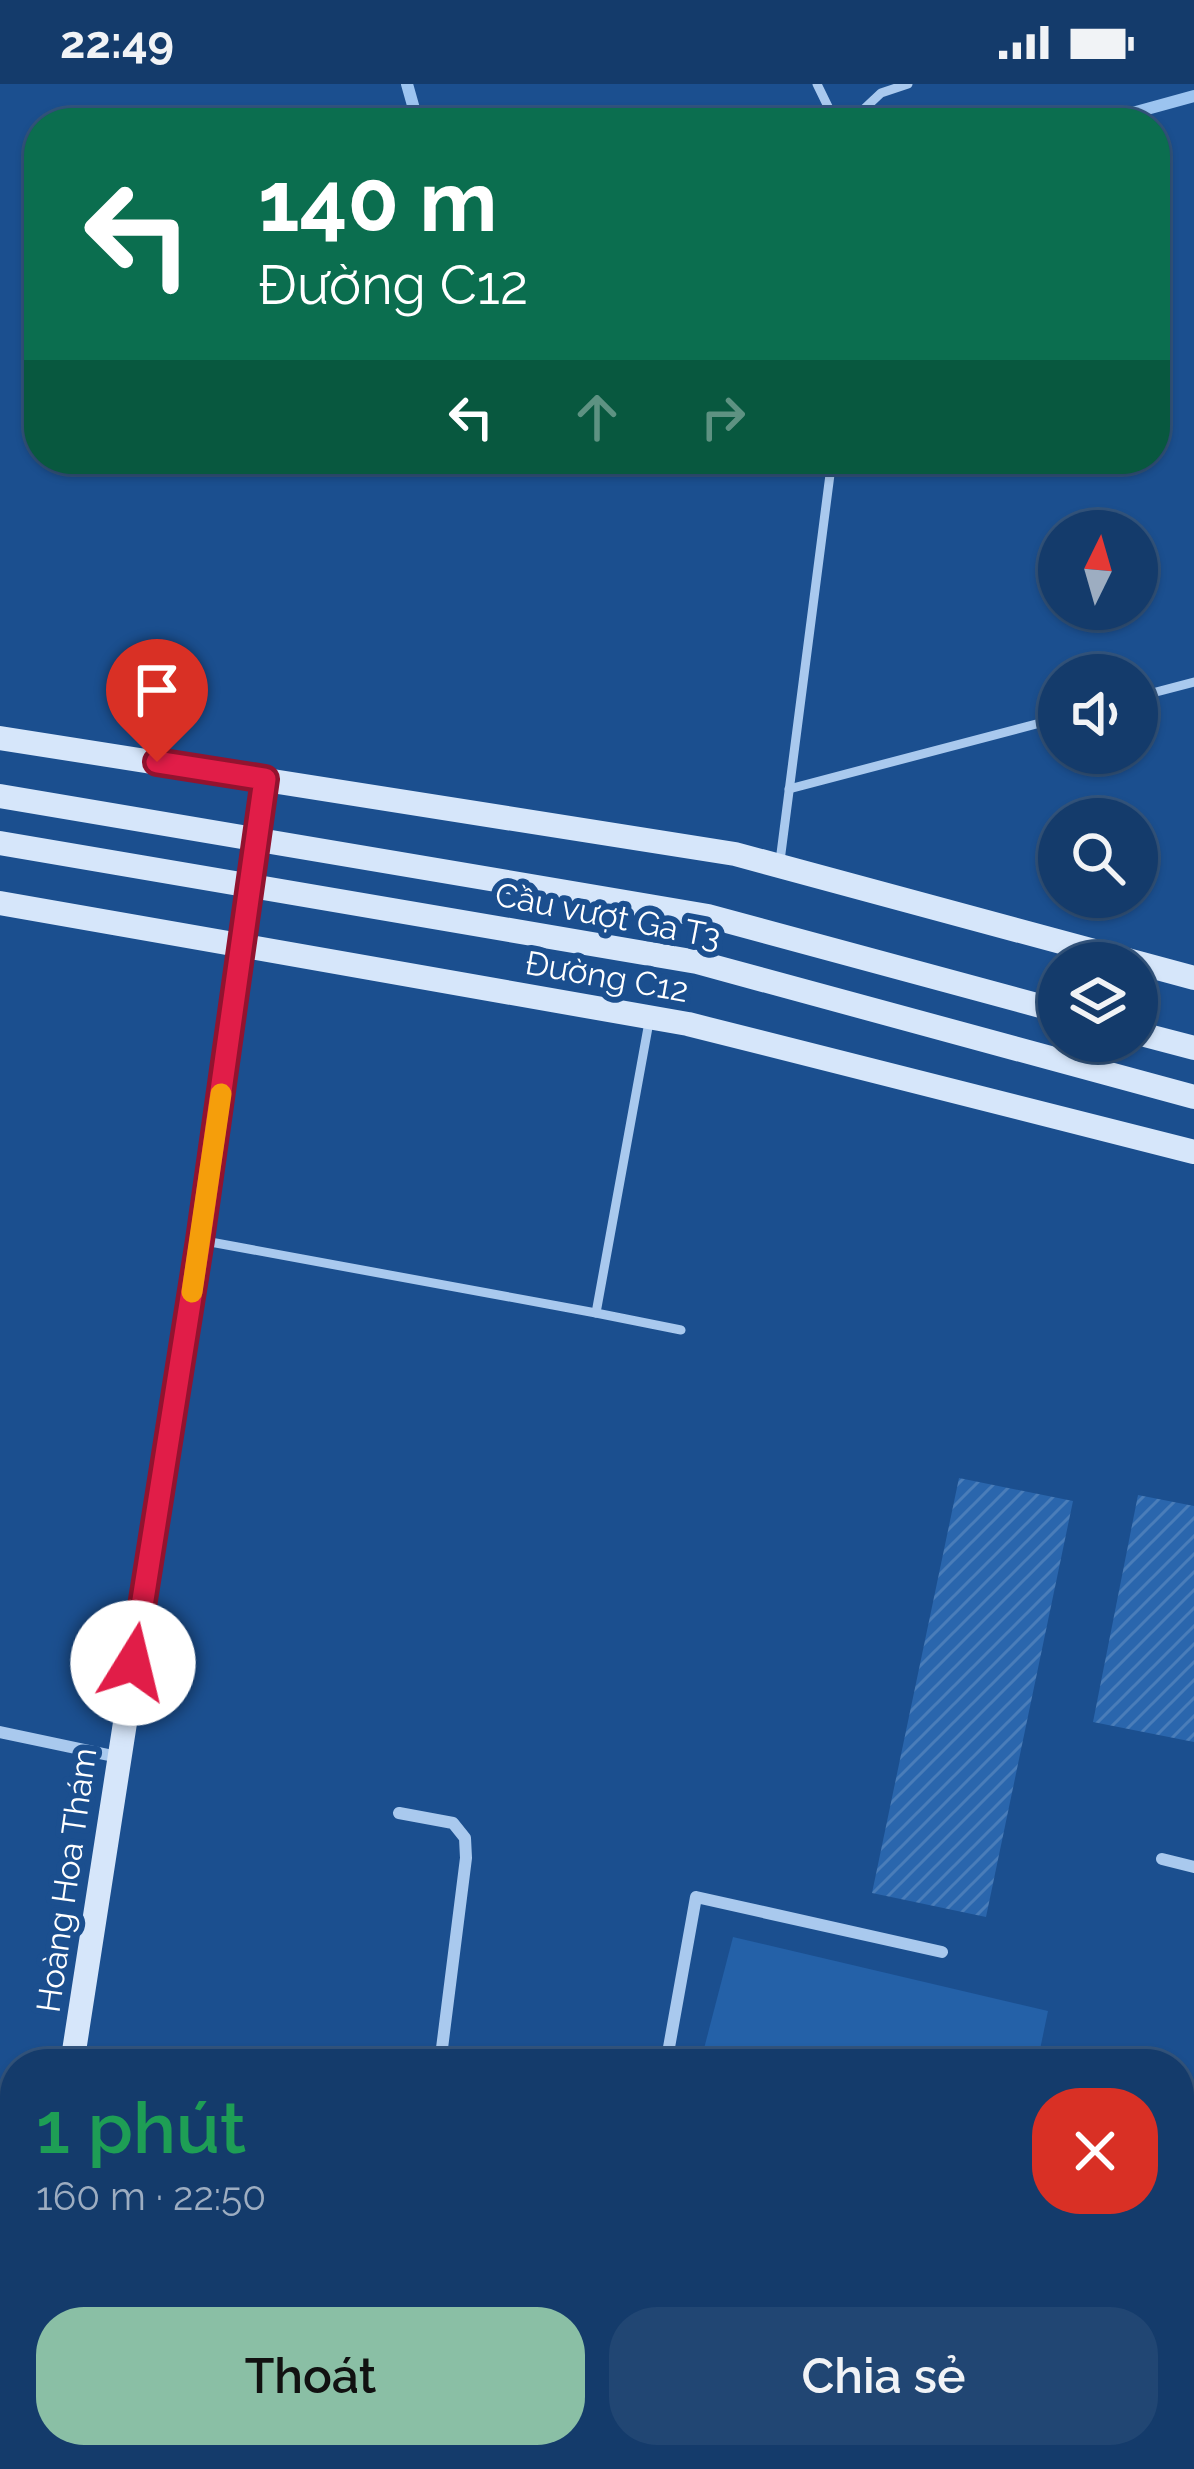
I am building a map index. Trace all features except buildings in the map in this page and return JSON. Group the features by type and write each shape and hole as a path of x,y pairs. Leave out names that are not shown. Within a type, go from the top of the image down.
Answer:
{"main road":[{"path":"0,738 735,854 1194,978"},
{"name":"Hoàng Hoa Thám","path":"74,2049 200,1240 265,779"},
{"name":"Cầu vượt Ga T3","path":"0,796 708,916 1038,1005"},
{"name":"Cầu vượt Ga T3","path":"0,843 698,962 1194,1096"},
{"name":"Đường C12","path":"0,903 650,1017 1194,1152"},
{"path":"1158,1039 1194,1048"}],"street":[{"path":"0,1732 118,1757"},
{"path":"399,1813 453,1823 465,1838 442,2049"},
{"path":"1162,1858 1194,1867"},
{"path":"669,2049 696,1898 942,1952"}],"lane":[{"path":"865,108 881,93 908,84"},
{"path":"780,867 830,474"},
{"path":"1158,691 1194,682"},
{"path":"789,789 1038,724"},
{"path":"596,1313 650,1017"},
{"path":"200,1240 681,1330"}],"shaded area":[{"path":"733,1937 1048,2011 1040,2049 704,2049"}],"waterway":[{"path":"407,84 414,108"},
{"path":"1150,108 1194,96"}],"slow traffic":[{"path":"192,1292 221,1094"}],"route":[{"path":"133,1663 200,1240 265,779 157,762"}]}
